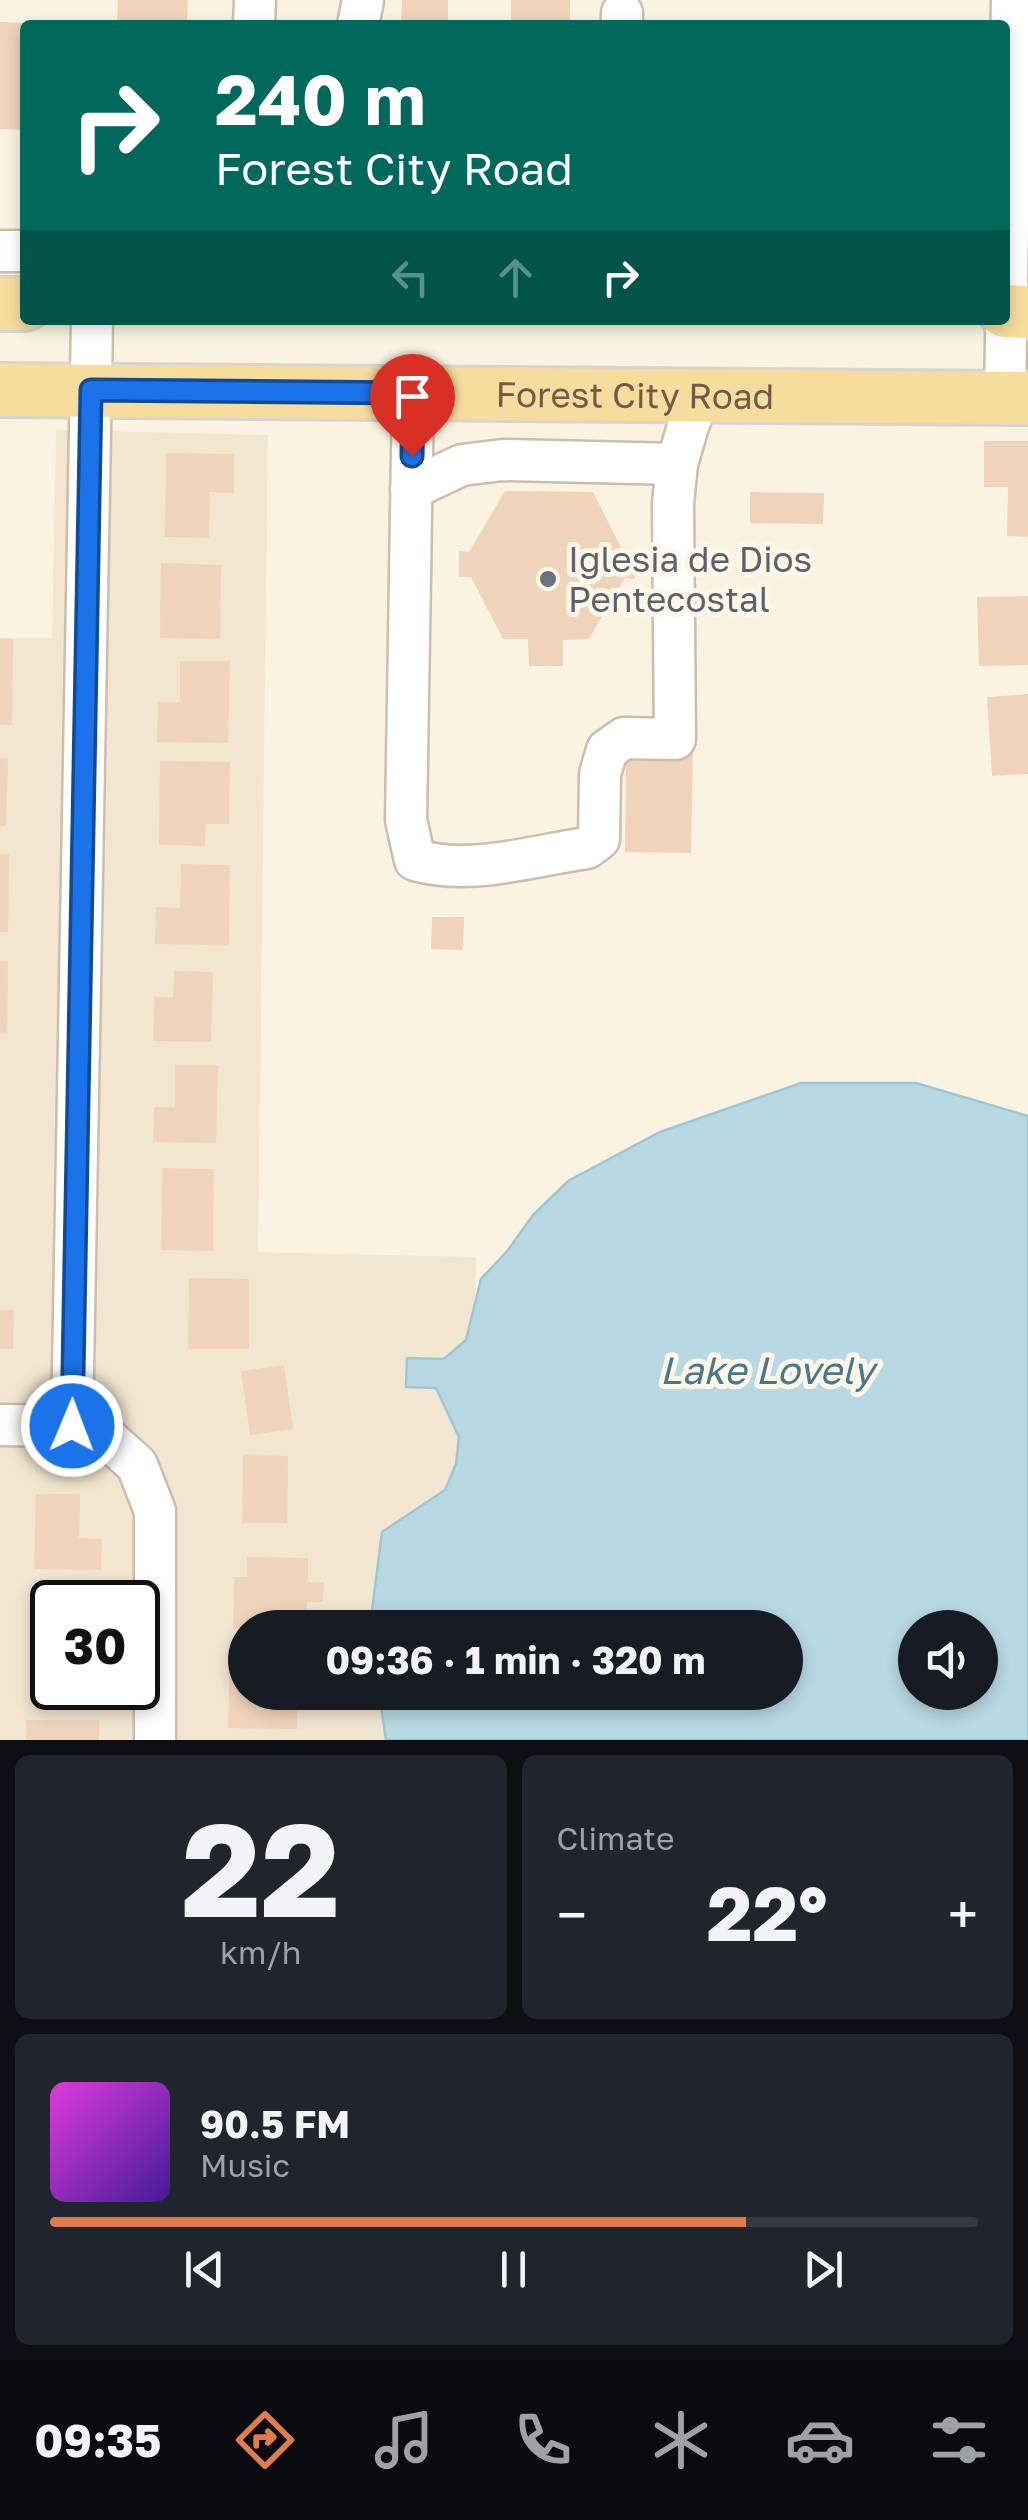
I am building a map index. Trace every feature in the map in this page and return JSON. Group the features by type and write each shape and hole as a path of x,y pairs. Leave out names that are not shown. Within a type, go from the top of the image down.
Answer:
{"main road":[{"name":"Forest City Road","path":"0,390 1017,398"}],"street":[{"path":"1012,0 1017,398"},
{"path":"72,1426 92,325"},
{"path":"413,393 406,820 415,860 435,866 467,867 587,848 599,839 600,774 607,750 624,738 675,738 673,503 677,464 700,395"},
{"path":"411,489 462,465 503,460 677,464"},
{"path":"0,1425 72,1426 108,1438 137,1464 155,1511 155,1740"}],"shaded area":[{"path":"56,430 268,435 258,1252 476,1257 471,1610 228,1610 228,1710 471,1710 470,1740 0,1740 0,638 52,638"}],"water":[{"name":"Lake Lovely","path":"801,1083 916,1083 1028,1116 1028,1740 386,1740 382,1710 803,1710 803,1610 372,1610 382,1532 445,1490 456,1464 459,1437 436,1388 406,1387 407,1358 444,1359 466,1340 481,1279 533,1215 568,1181 660,1132"}],"building":[{"path":"118,0 188,0 187,20 117,20"},
{"path":"402,0 448,0 448,20 401,20"},
{"path":"511,0 570,0 570,20 511,20"},
{"path":"0,22 20,23 20,130 0,129"},
{"path":"984,441 1028,441 1028,537 1007,536 1008,487 984,487"},
{"path":"166,453 234,454 234,493 210,492 209,538 165,537"},
{"name":"Iglesia de Dios Pentecostal","path":"505,491 593,492 624,553 635,553 635,579 625,578 589,639 563,640 563,666 529,666 528,639 503,639 471,577 459,577 459,551 469,552"},
{"path":"750,492 824,493 823,524 750,523"},
{"path":"161,563 221,565 220,639 160,638"},
{"path":"1028,596 1028,665 979,666 977,597"},
{"path":"0,639 13,639 12,725 0,725"},
{"path":"180,661 230,661 228,743 157,742 158,702 180,702"},
{"path":"1028,694 1028,774 992,776 987,697"},
{"path":"626,750 693,751 691,853 625,852"},
{"path":"0,758 8,758 6,826 0,826"},
{"path":"160,761 230,762 229,824 206,824 205,846 159,845"},
{"path":"0,854 9,854 8,932 0,932"},
{"path":"181,864 230,865 229,945 155,944 156,907 180,908"},
{"path":"432,917 464,917 463,950 431,949"},
{"path":"0,961 8,961 7,1033 0,1033"},
{"path":"174,971 213,972 211,1042 153,1041 154,997 173,997"},
{"path":"175,1065 218,1065 216,1143 153,1142 154,1107 175,1107"},
{"path":"162,1168 214,1169 213,1251 161,1250"},
{"path":"189,1278 249,1279 249,1349 188,1349"},
{"path":"0,1310 14,1310 13,1349 0,1349"},
{"path":"284,1365 293,1429 250,1435 241,1371"},
{"path":"243,1455 288,1456 287,1523 242,1523"},
{"path":"36,1494 80,1494 79,1538 102,1539 101,1570 34,1569"},
{"path":"247,1557 308,1558 308,1582 324,1582 323,1602 307,1602 307,1610 233,1610 234,1577 247,1577"},
{"path":"228,1710 297,1710 297,1729 228,1728"},
{"path":"26,1720 99,1720 99,1740 26,1740"}],"place":[{"name":"Iglesia de Dios Pentecostal","path":"548,579"}],"route":[{"path":"72,1426 91,390 413,393 412,456"}]}
